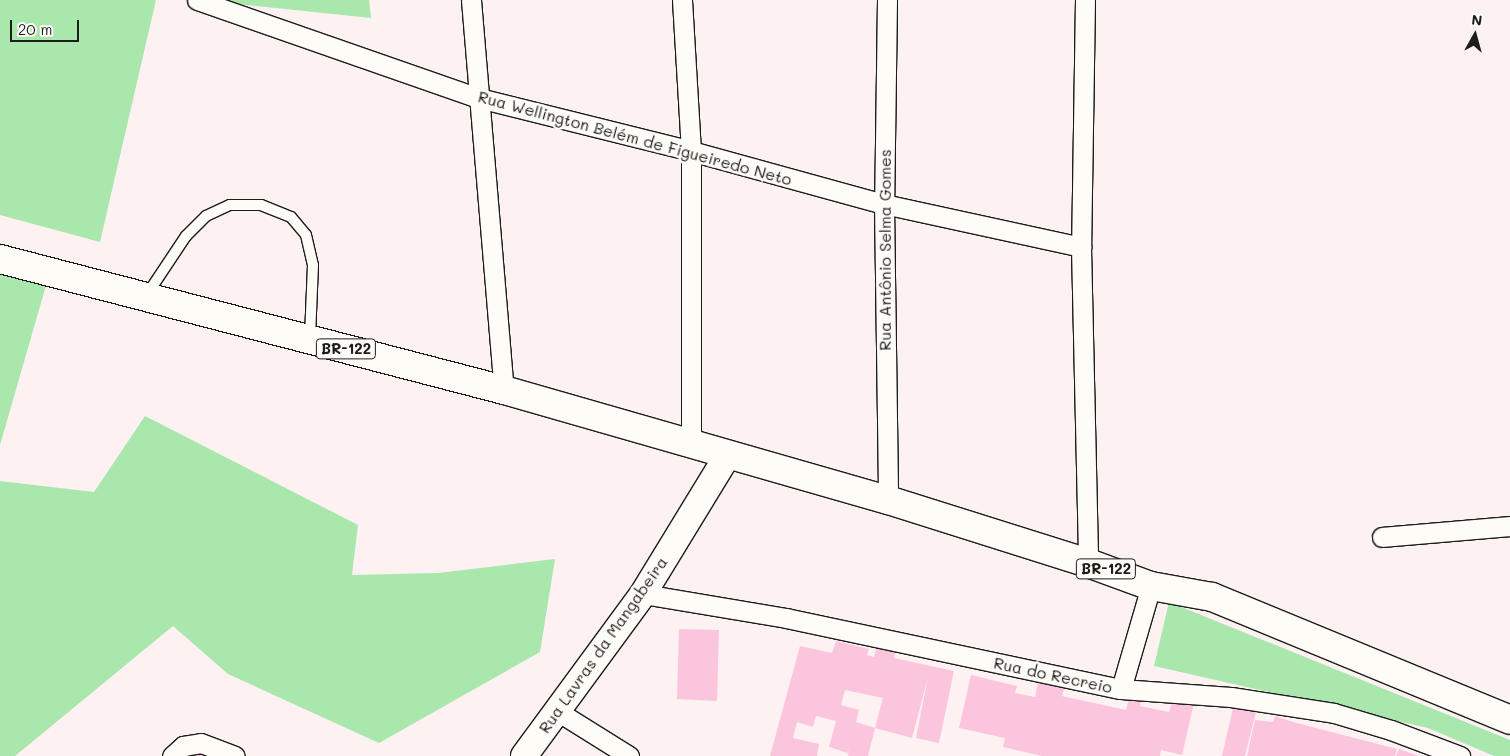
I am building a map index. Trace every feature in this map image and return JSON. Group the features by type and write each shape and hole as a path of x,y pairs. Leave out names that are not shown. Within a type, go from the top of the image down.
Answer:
{"highway":[{"name":"BR-122","path":"0,259 504,390 728,456 888,500 1088,563 1151,586 1212,597 1510,720"}],"street":[{"name":"Rua Wellington Belém de Figueiredo Neto","path":"197,0 479,98 884,204 1081,247"},
{"path":"471,0 504,390"},
{"path":"682,0 691,152 691,445"},
{"name":"Rua Antônio Selma Gomes","path":"887,0 884,204 888,500"},
{"path":"1085,0 1081,247 1088,563"},
{"name":"Rua Lavras da Mangabeira","path":"524,756 644,594 728,456"},
{"path":"1382,537 1510,526"},
{"path":"1121,689 1151,586"},
{"name":"Rua do Recreio","path":"644,594 786,618 1121,689 1231,696 1334,713 1391,730 1460,756"},
{"path":"557,711 629,756"},
{"path":"174,755 183,746 201,742 235,756"}],"lane":[{"path":"146,297 186,236 206,216 230,205 261,205 291,217 306,235 313,265 310,340"}],"green space":[{"path":"0,0 156,0 100,242 0,215"},
{"path":"200,0 369,0 371,18"},
{"path":"0,271 47,282 0,445"},
{"path":"145,416 358,525 352,575 438,573 555,559 540,652 379,743 228,674 173,626 15,756 0,756 0,481 94,492"},
{"path":"1169,602 1510,740 1510,756 1494,756 1428,728 1154,666"}],"building":[{"path":"679,629 719,630 717,701 677,699"},
{"path":"836,641 869,649 867,655 874,657 877,646 895,651 894,658 954,671 939,743 916,738 928,677 912,738 875,728 868,756 848,756 849,747 848,753 829,747 836,721 816,716 813,727 797,722 793,738 819,744 817,756 770,756 800,646 832,653","holes":["845,690 883,698 875,728 856,722 859,710 841,705"]},
{"path":"971,675 1017,686 1015,693 1035,697 1038,682 1064,688 1062,696 1126,710 1130,695 1142,697 1140,706 1169,712 1173,698 1194,703 1182,755 1161,750 1160,756 1042,756 1003,747 1005,738 959,728"},
{"path":"1233,708 1256,712 1245,756 1222,756"},
{"path":"1275,716 1397,749 1395,756 1247,756 1255,720 1273,722"},
{"path":"187,744 206,756 179,756"},
{"path":"1399,749 1419,756 1396,756"}]}
